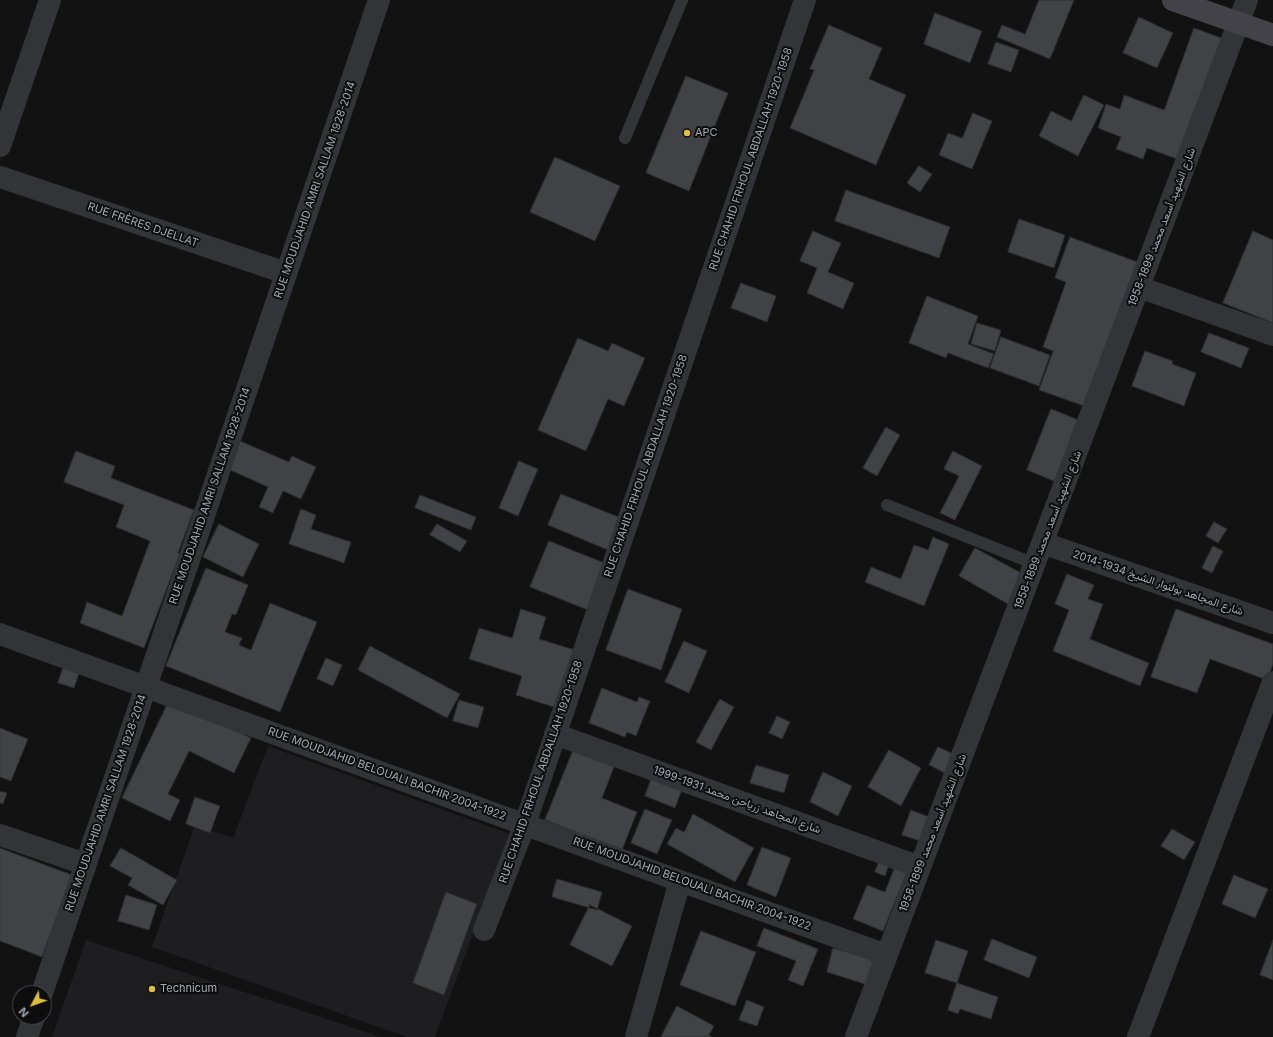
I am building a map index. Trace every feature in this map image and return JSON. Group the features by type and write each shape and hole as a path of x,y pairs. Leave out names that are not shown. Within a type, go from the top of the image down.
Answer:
{"street":[{"path":"0,146 50,0"},
{"name":"RUE MOUDJAHID AMRI SALLAM 1928-2014","path":"45,985 379,0"},
{"name":"RUE CHAHID FRHOUL ABDALLAH 1920-1958","path":"484,930 525,824 804,0"},
{"path":"1173,0 1273,35"},
{"name":"شارع الشهيد أسعد محمد 1899-1958","path":"856,1037 1247,0"},
{"name":"RUE FRÈRES DJELLAT","path":"0,177 286,273"},
{"path":"1139,287 1273,335"},
{"name":"شارع المجاهد بولنوار الشيخ 1934-2014","path":"1043,543 1273,623"},
{"name":"RUE MOUDJAHID BELOUALI BACHIR 2004-1922","path":"0,634 887,955"},
{"path":"1138,1037 1273,682"},
{"name":"شارع المجاهد زرياحن محمد 1931-1999","path":"555,734 920,867"},
{"path":"0,835 85,864"},
{"path":"636,1037 680,881"},
{"path":"27,1037 31,1025"}],"lane":[{"path":"625,138 682,0"},
{"path":"887,505 1034,564"}],"shaded area":[{"path":"268,746 510,834 435,1037 407,1037 152,947 195,825 233,838"},
{"name":"Technicum","path":"86,940 381,1037 52,1037"}],"building":[{"path":"1039,0 1074,0 1050,59 997,37 1002,25 1025,34"},
{"path":"935,13 982,31 970,63 924,44"},
{"path":"1139,17 1173,33 1157,68 1123,53"},
{"path":"829,25 882,48 869,79 906,95 876,165 790,128 814,70 810,69"},
{"path":"1194,28 1224,39 1180,160 1147,148 1143,159 1116,149 1121,137 1098,128 1106,104 1120,109 1124,95 1164,110"},
{"path":"996,42 1019,50 1011,72 988,64"},
{"name":"APC","path":"686,76 728,93 689,191 646,173"},
{"path":"1084,95 1104,105 1078,156 1039,136 1051,111 1071,121"},
{"path":"973,113 992,121 972,169 939,155 948,133 962,138"},
{"path":"555,157 620,186 595,241 530,212"},
{"path":"919,166 932,174 920,192 907,183"},
{"path":"846,190 950,227 939,258 835,221"},
{"path":"1019,219 1065,235 1054,268 1008,252"},
{"path":"813,231 841,243 828,272 854,283 843,309 807,293 817,268 800,261"},
{"path":"1253,231 1273,240 1273,323 1223,303"},
{"path":"1070,237 1140,263 1087,407 1039,390 1053,351 1043,347 1066,282 1055,278"},
{"path":"741,283 776,296 767,322 731,308"},
{"path":"927,296 978,316 968,344 994,354 988,368 948,353 946,358 909,343"},
{"path":"977,323 1001,330 995,351 971,344"},
{"path":"1209,333 1249,348 1241,368 1201,352"},
{"path":"1001,337 1050,355 1039,386 990,368"},
{"path":"578,338 608,351 612,343 645,358 624,406 608,399 586,451 538,430"},
{"path":"1145,351 1173,361 1172,364 1196,373 1184,406 1132,386"},
{"path":"1051,409 1081,421 1056,482 1027,470"},
{"path":"886,427 900,435 877,476 863,468"},
{"path":"240,441 289,462 292,456 316,467 301,499 283,491 273,513 259,507 268,487 228,469"},
{"path":"76,451 115,466 111,478 194,510 178,553 180,554 144,648 80,623 87,602 122,616 150,541 116,527 124,505 64,482"},
{"path":"953,451 982,466 955,520 940,513 959,476 944,469"},
{"path":"519,461 538,469 518,516 499,508"},
{"path":"561,494 621,518 608,550 548,525"},
{"path":"420,495 476,517 471,530 415,508"},
{"path":"301,509 316,515 311,529 351,542 344,563 289,544"},
{"path":"1214,522 1227,529 1218,543 1206,536"},
{"path":"219,524 259,544 243,577 203,557"},
{"path":"437,524 467,541 460,552 430,535"},
{"path":"933,537 949,544 924,606 865,582 871,567 901,579 914,545 928,550"},
{"path":"549,541 607,564 588,610 530,587"},
{"path":"1213,546 1223,551 1212,573 1202,568"},
{"path":"975,548 1025,575 1008,604 959,576"},
{"path":"206,568 248,585 236,615 232,614 225,632 242,638 239,645 251,650 270,603 317,622 280,712 166,666"},
{"path":"1067,574 1094,585 1088,599 1103,604 1090,639 1149,663 1140,686 1053,651 1069,610 1055,604"},
{"path":"628,589 682,609 661,670 606,650"},
{"path":"521,609 546,617 539,639 575,650 557,708 516,695 522,676 469,659 479,628 512,638"},
{"path":"1176,609 1273,644 1273,664 1267,680 1210,659 1197,693 1151,677"},
{"path":"684,641 707,651 689,693 665,682"},
{"path":"370,646 460,694 447,718 358,670"},
{"path":"326,658 342,665 333,686 317,679"},
{"path":"66,659 82,664 74,688 58,683"},
{"path":"602,688 637,702 639,697 650,701 636,736 627,732 625,737 589,723"},
{"path":"170,699 251,738 234,773 189,751 168,794 180,800 170,821 122,798"},
{"path":"720,699 734,707 711,750 696,742"},
{"path":"459,700 484,707 478,728 453,721"},
{"path":"777,716 790,722 782,739 769,733"},
{"path":"0,728 28,739 11,781 0,777"},
{"path":"578,738 619,754 602,798 637,812 622,850 545,820"},
{"path":"938,747 956,755 947,774 929,765"},
{"path":"889,750 921,768 901,806 868,787"},
{"path":"756,765 789,775 784,793 750,783"},
{"path":"823,772 852,786 838,816 810,802"},
{"path":"653,774 683,787 675,808 645,796"},
{"path":"0,791 7,793 3,804 0,803"},
{"path":"195,797 220,806 210,833 186,824"},
{"path":"645,809 672,820 657,854 631,843"},
{"path":"911,810 929,817 920,841 902,835"},
{"path":"693,814 754,848 735,882 667,844 676,828 684,832"},
{"path":"1172,829 1195,842 1184,860 1161,846"},
{"path":"762,847 791,858 776,897 747,885"},
{"path":"0,848 72,875 42,957 0,941"},
{"path":"121,848 177,880 163,905 128,885 132,878 110,866"},
{"path":"884,849 912,860 883,931 853,919 867,885 885,892 894,869 888,867 885,876 875,872"},
{"path":"1234,875 1268,889 1255,918 1222,904"},
{"path":"557,879 602,892 597,910 552,897"},
{"path":"446,892 477,904 444,995 413,983"},
{"path":"126,895 157,905 149,930 118,921"},
{"path":"590,905 632,926 612,966 570,945"},
{"path":"764,928 818,949 803,986 788,980 796,961 757,946"},
{"path":"701,931 756,952 735,1006 680,985"},
{"path":"992,939 1037,957 1029,978 984,960"},
{"path":"936,940 968,951 957,983 925,973"},
{"path":"1273,940 1273,980 1260,975"},
{"path":"833,948 876,960 868,985 827,972"},
{"path":"957,983 998,997 991,1019 960,1009 958,1014 948,1010"},
{"path":"747,1000 764,1007 757,1026 739,1020"},
{"path":"677,1006 714,1026 709,1035 712,1037 661,1037"}],"place":[{"name":"APC","path":"687,133"},
{"name":"Technicum","path":"152,989"}]}
